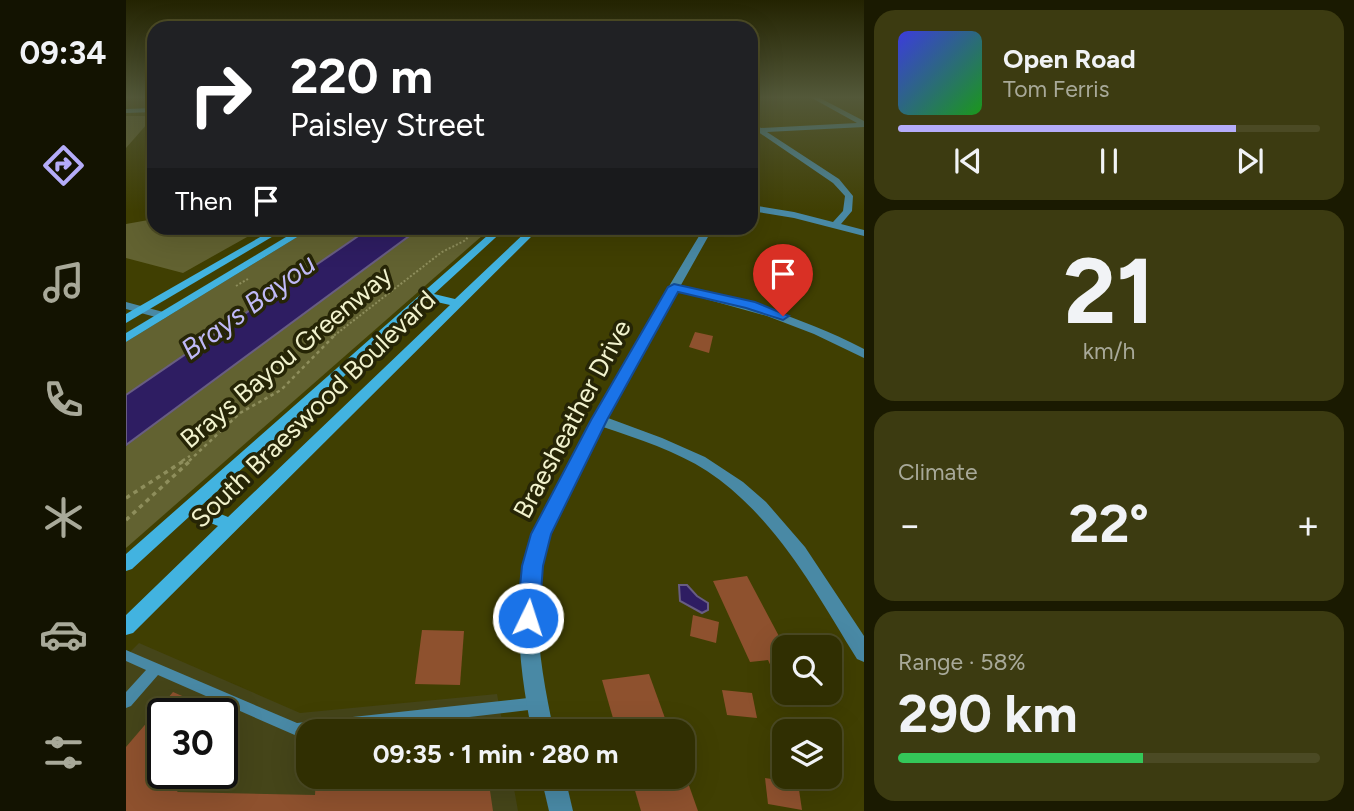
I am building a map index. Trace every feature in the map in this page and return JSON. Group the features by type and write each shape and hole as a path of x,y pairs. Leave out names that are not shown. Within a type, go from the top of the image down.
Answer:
{"main road":[{"path":"126,319 270,235"},
{"path":"126,338 295,235"},
{"name":"South Braeswood Boulevard","path":"126,564 493,235"},
{"name":"South Braeswood Boulevard","path":"126,626 528,235"},
{"path":"425,296 457,303"},
{"path":"189,508 230,524"}],"street":[{"path":"758,137 770,136 836,181 849,196 847,211 836,225"},
{"path":"758,209 864,233"},
{"name":"Braesheather Drive","path":"540,719 528,635 532,566 541,534 599,420 704,235"},
{"path":"674,287 783,316 864,354"},
{"path":"126,305 163,315"},
{"path":"599,420 690,456 713,468 745,492 773,519 797,548 864,653"},
{"path":"556,789 561,811"}],"lane":[{"path":"126,655 297,730 537,703"},
{"path":"126,702 156,668"}],"path":[{"name":"Brays Bayou Greenway","path":"126,520 175,477 193,455 240,413 281,390 331,338 442,252 466,240 468,235"},
{"path":"126,498 193,455"}],"shaded area":[{"path":"126,135 138,135 126,148"},
{"path":"147,220 147,235 251,235 183,273 126,258 126,224"},
{"path":"301,235 483,235 126,548 126,342"},
{"path":"360,235 411,235 126,445 126,395"},
{"path":"679,585 687,585 708,603 708,610 702,613 680,601"},
{"path":"139,643 300,713 497,694 502,719 296,719 296,789 514,789 518,811 126,811 126,656"}],"building":[{"path":"695,332 713,336 709,353 689,347"},
{"path":"747,576 778,635 772,635 772,669 768,660 750,662 713,581"},
{"path":"693,615 719,622 716,643 690,636"},
{"path":"422,630 464,631 460,685 415,684"},
{"path":"649,674 665,719 613,719 602,680"},
{"path":"722,690 752,693 757,718 727,715"},
{"path":"173,692 187,698 168,698"},
{"path":"147,722 147,789 315,795 315,789 490,789 493,811 126,811 126,747"},
{"path":"765,778 772,779 772,789 799,789 802,810 768,804"},
{"path":"635,789 690,789 698,811 641,811"}],"route":[{"path":"528,618 532,566 541,534 599,420 674,287 750,305 783,316"}],"water label":[{"name":"Brays Bayou","path":"248,306"}]}
